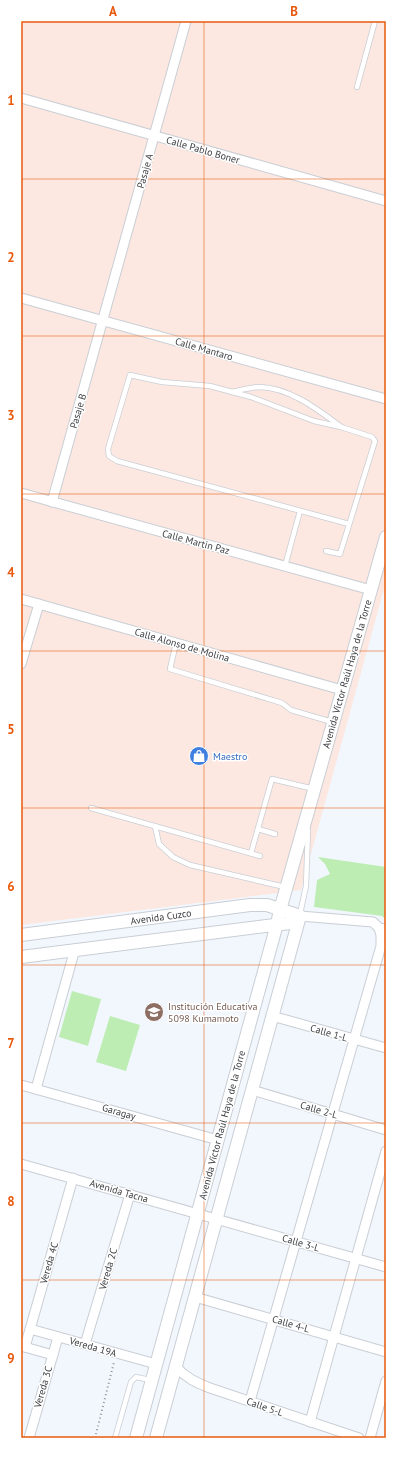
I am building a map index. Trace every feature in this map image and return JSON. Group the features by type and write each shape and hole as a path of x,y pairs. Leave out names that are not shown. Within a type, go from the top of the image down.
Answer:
{"street":[{"name":"Pasaje A","path":"103,321 186,21"},
{"name":"Calle Pablo Boner","path":"21,98 386,201"},
{"name":"Calle Mantaro","path":"21,298 386,399"},
{"name":"Pasaje B","path":"52,502 103,321"},
{"name":"Calle Martin Paz","path":"21,493 371,590"},
{"name":"Avenida Víctor Raúl Haya de la Torre","path":"136,1438 280,910 386,537"},
{"name":"Calle Alonso de Molina","path":"21,599 342,690"},
{"path":"21,664 39,604"},
{"name":"Avenida Cuzco","path":"21,935 261,904 280,910 299,919"},
{"name":"Avenida Víctor Raúl Haya de la Torre","path":"156,1438 299,919"},
{"path":"250,1401 381,946 381,935 383,929 373,922 299,919"},
{"name":"Avenida Cuzco","path":"21,957 277,924 299,919"},
{"path":"36,1089 75,949"},
{"name":"Calle 1-L","path":"272,1016 386,1048"},
{"name":"Garagay","path":"21,1085 218,1140"},
{"name":"Calle 2-L","path":"252,1090 386,1130"},
{"path":"310,1422 386,1151"},
{"name":"Avenida Tacna","path":"21,1164 217,1218"},
{"name":"Vereda 4C","path":"23,1347 30,1329 73,1178"},
{"name":"Vereda 2C","path":"86,1344 130,1194"},
{"name":"Calle 3-L","path":"217,1218 386,1267"},
{"name":"Calle 4-L","path":"195,1297 386,1352"},
{"name":"Vereda 19A","path":"30,1329 156,1364"},
{"name":"Vereda 3C","path":"29,1438 58,1337"},
{"path":"23,1347 52,1355"},
{"name":"Calle 5-L","path":"176,1367 192,1381 210,1388 359,1438"},
{"path":"370,1438 386,1381"}],"lane":[{"path":"357,87 375,21"},
{"path":"326,551 340,554 375,441 372,437 341,427 314,421 251,397 210,386 162,382 130,375 108,449 109,456 117,461 349,524"},
{"path":"230,392 258,387 274,389 314,406 341,427"},
{"path":"285,566 300,511"},
{"path":"176,643 170,669 282,703 291,710 333,723"},
{"path":"251,853 272,779 314,789"},
{"path":"91,808 260,856"},
{"name":"Avenida Víctor Raúl Haya de la Torre","path":"299,919 306,886 308,812"},
{"path":"155,826 159,844 173,857 190,865 287,887"},
{"path":"258,829 275,834"},
{"path":"115,1438 131,1382 136,1377 152,1380"}],"path":[{"path":"95,1438 117,1353"}],"shaded area":[{"path":"21,21 386,21 386,582 301,890 21,925"}],"green space":[{"path":"318,857 386,867 386,920 382,916 314,907 317,880 330,874 325,864"},
{"path":"72,991 101,999 88,1046 59,1037"},
{"path":"110,1016 140,1025 126,1071 96,1062"}],"place":[{"name":"Maestro","path":"199,756"},
{"name":"Institución Educativa 5098 Kumamoto","path":"154,1012"}]}
